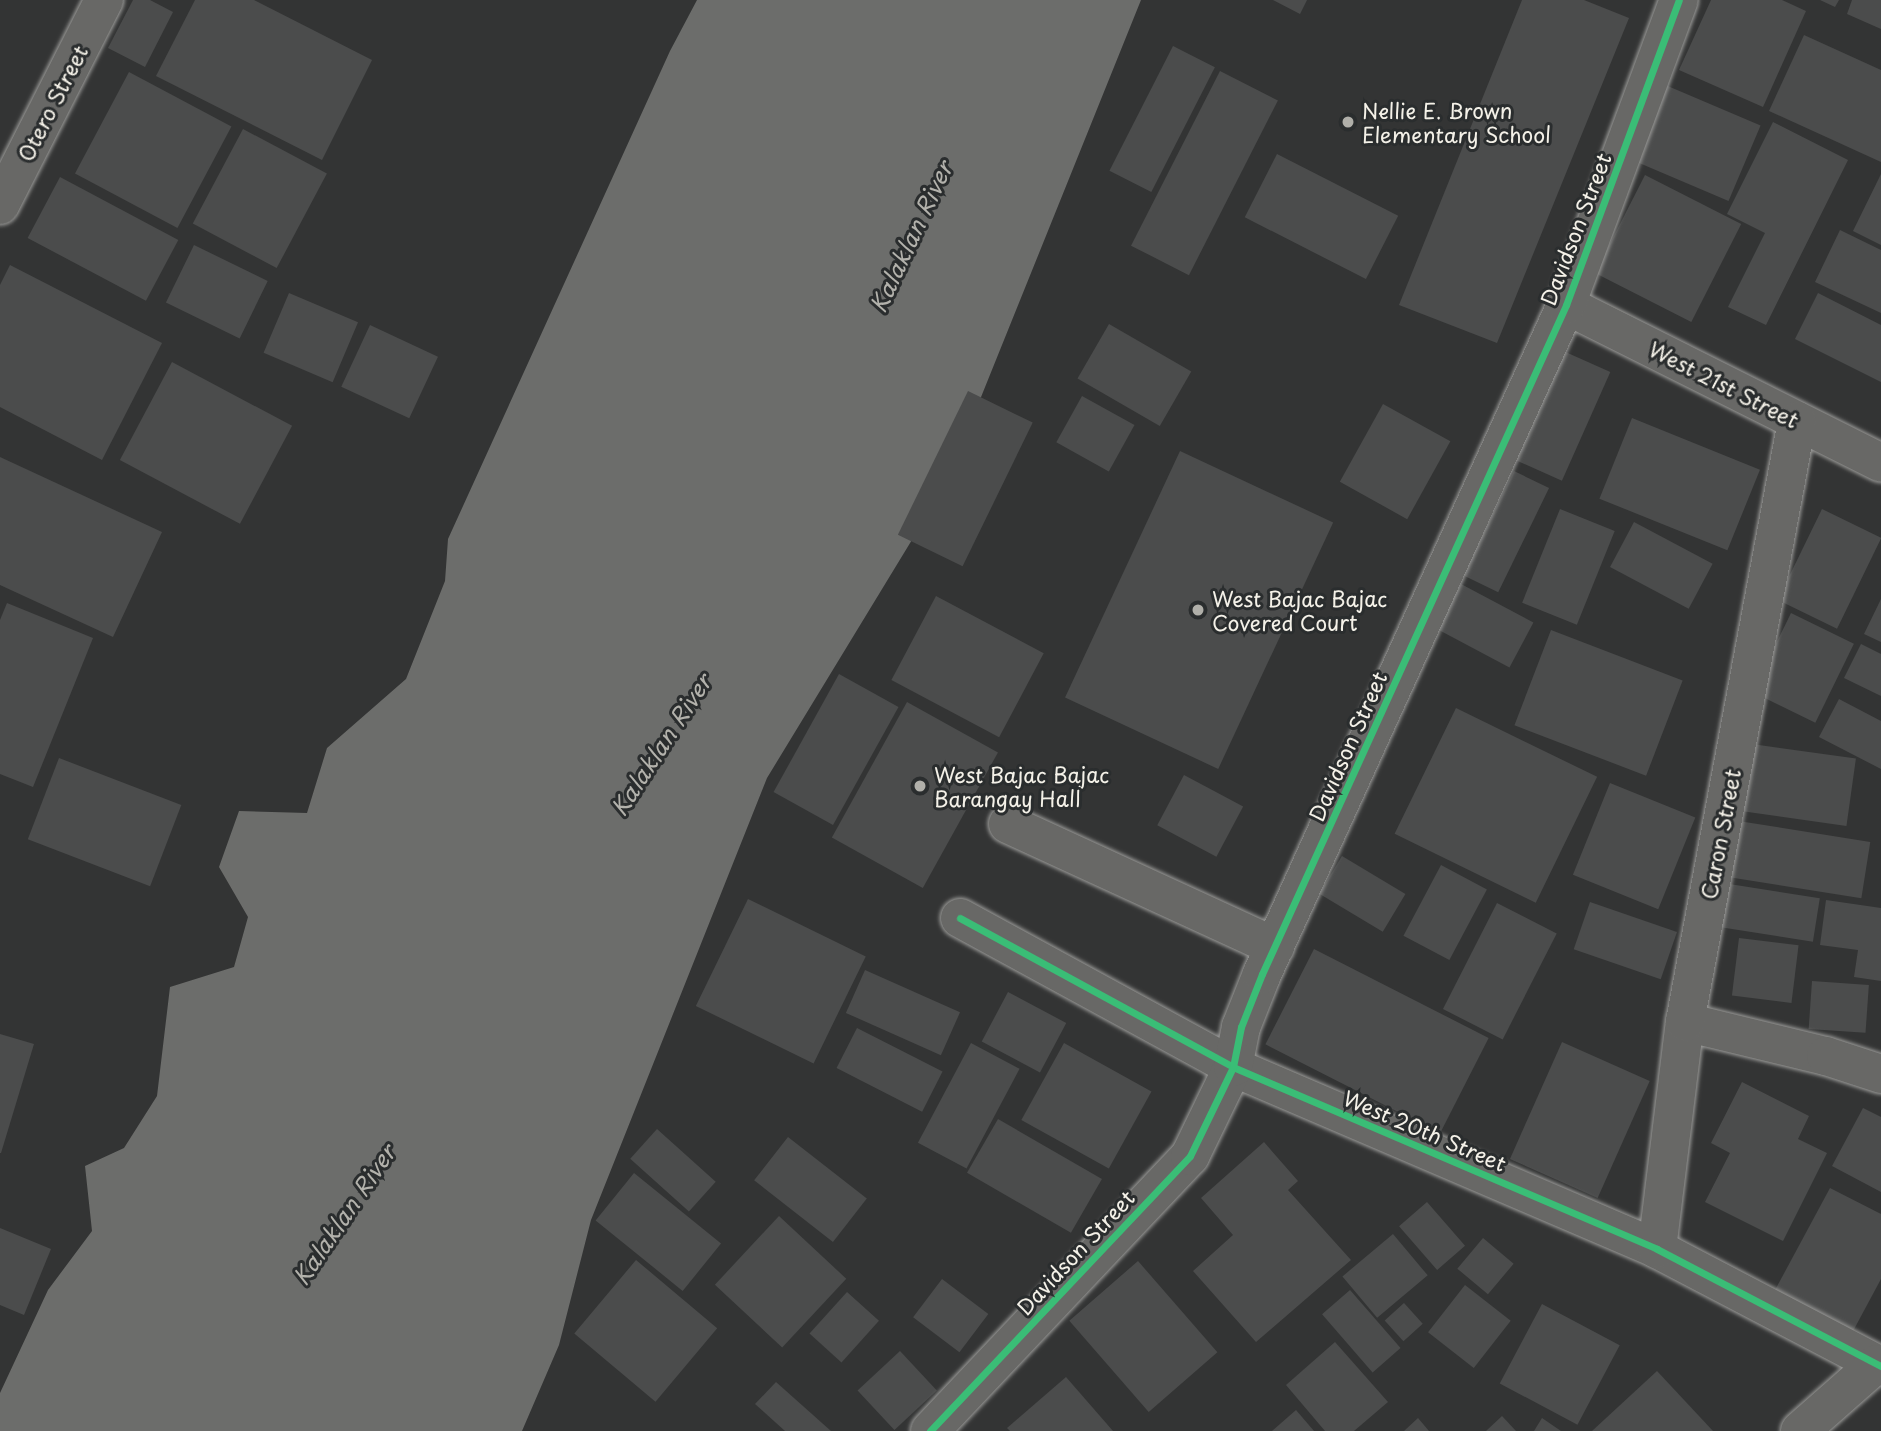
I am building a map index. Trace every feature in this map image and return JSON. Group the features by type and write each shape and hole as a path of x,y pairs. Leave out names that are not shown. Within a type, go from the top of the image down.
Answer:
{"street":[{"name":"Otero Street","path":"4,189 104,0"},
{"name":"Davidson Street","path":"930,1431 1190,1156 1233,1067 1241,1027 1275,947 1566,305 1679,0"},
{"name":"West 21st Street","path":"1566,305 1881,463"},
{"name":"Caron Street","path":"1657,1249 1685,1022 1797,421"},
{"path":"1008,824 1275,947"},
{"name":"West 20th Street","path":"960,918 1233,1067 1657,1249 1879,1365"},
{"path":"1685,1022 1826,1056 1881,1074"},
{"path":"1800,1431 1879,1365"}],"water":[{"name":"Kalaklan River","path":"697,0 1141,0 946,484 767,778 591,1220 559,1345 522,1431 0,1431 0,1393 48,1290 92,1231 85,1166 124,1148 157,1096 170,987 234,967 248,917 219,867 239,811 307,813 327,748 406,679 445,581 448,539 670,51"}],"building":[{"path":"133,0 150,0 173,12 145,67 108,48"},
{"path":"195,0 254,0 372,60 322,160 156,76"},
{"path":"1273,0 1307,0 1300,14"},
{"path":"1522,0 1584,0 1629,18 1497,343 1399,305"},
{"path":"1711,0 1782,0 1806,11 1763,107 1679,70"},
{"path":"1820,0 1839,0 1835,7"},
{"path":"1852,0 1881,0 1881,29 1847,14"},
{"path":"1804,35 1881,70 1881,162 1769,111"},
{"path":"1173,46 1215,67 1151,192 1109,171"},
{"path":"1220,71 1278,101 1189,275 1131,246"},
{"path":"129,72 231,126 177,228 75,174"},
{"path":"1663,84 1761,125 1729,201 1631,159"},
{"path":"1773,122 1848,160 1766,325 1728,307 1765,233 1727,214"},
{"path":"243,129 327,174 277,268 193,223"},
{"path":"1277,154 1398,216 1366,279 1245,217"},
{"path":"1881,174 1881,245 1853,231"},
{"path":"1645,175 1741,224 1691,322 1595,273"},
{"path":"60,177 178,240 146,301 28,238"},
{"path":"1840,230 1881,250 1881,313 1815,282"},
{"path":"194,245 268,281 240,338 166,303"},
{"path":"10,265 162,343 102,460 0,407 0,285"},
{"path":"289,293 358,322 333,382 264,353"},
{"path":"1818,293 1881,325 1881,382 1795,339"},
{"path":"1109,324 1191,372 1160,426 1078,379"},
{"path":"370,325 438,357 409,418 341,387"},
{"path":"1561,350 1610,372 1562,481 1513,459"},
{"path":"172,362 292,426 240,524 120,460"},
{"path":"968,391 1033,423 963,566 898,535"},
{"path":"1082,396 1134,425 1109,471 1056,442"},
{"path":"1383,404 1450,441 1407,519 1340,482"},
{"path":"1632,418 1760,470 1727,550 1599,499"},
{"name":"West Bajac Bajac Covered Court","path":"1180,451 1333,522 1218,769 1065,698"},
{"path":"0,457 162,532 113,637 0,585"},
{"path":"1514,471 1549,488 1498,592 1463,575"},
{"path":"1560,509 1615,531 1577,625 1522,603"},
{"path":"1822,509 1881,538 1837,629 1778,600"},
{"path":"1634,522 1713,564 1689,609 1610,567"},
{"path":"1461,584 1533,622 1509,668 1437,629"},
{"path":"936,596 1044,653 999,737 891,680"},
{"path":"1881,599 1881,642 1864,634"},
{"path":"7,603 93,638 33,787 0,774 0,620"},
{"path":"1791,613 1854,644 1815,723 1752,692"},
{"path":"1551,630 1683,681 1646,776 1514,725"},
{"path":"1861,644 1881,654 1881,696 1844,678"},
{"path":"839,674 898,707 833,825 774,792"},
{"path":"1839,699 1881,721 1881,769 1819,737"},
{"name":"West Bajac Bajac Barangay Hall","path":"907,702 998,752 923,888 832,838"},
{"path":"1456,708 1597,777 1536,903 1395,834"},
{"path":"1745,743 1856,759 1846,826 1736,810"},
{"path":"59,758 181,805 150,886 28,839"},
{"path":"1184,775 1243,806 1216,857 1157,825"},
{"path":"1610,783 1695,817 1658,909 1573,875"},
{"path":"1732,820 1870,842 1861,898 1723,876"},
{"path":"1342,856 1405,894 1383,932 1319,894"},
{"path":"1441,865 1487,889 1449,960 1403,936"},
{"path":"1723,883 1820,898 1813,942 1716,926"},
{"path":"748,899 866,956 814,1063 696,1006"},
{"path":"1826,900 1881,908 1881,981 1854,977 1858,950 1820,945"},
{"path":"1590,902 1677,932 1661,979 1574,949"},
{"path":"1497,903 1557,933 1503,1039 1443,1009"},
{"path":"1739,938 1799,945 1791,1003 1732,996"},
{"path":"1314,949 1489,1038 1440,1133 1265,1044"},
{"path":"865,970 960,1012 941,1055 846,1013"},
{"path":"1812,981 1869,985 1866,1033 1809,1029"},
{"path":"1008,992 1066,1023 1040,1072 982,1041"},
{"path":"857,1028 943,1072 922,1112 837,1068"},
{"path":"0,1034 34,1044 1,1153 0,1153"},
{"path":"1562,1042 1650,1081 1598,1198 1510,1159"},
{"path":"971,1043 1020,1069 967,1169 918,1143"},
{"path":"1064,1043 1151,1091 1109,1168 1021,1120"},
{"path":"1742,1082 1809,1116 1798,1139 1827,1153 1783,1241 1705,1202 1730,1153 1711,1143"},
{"path":"1863,1108 1881,1117 1881,1192 1832,1166"},
{"path":"998,1119 1102,1179 1071,1233 967,1173"},
{"path":"657,1129 716,1182 689,1212 630,1159"},
{"path":"788,1137 867,1199 833,1242 754,1180"},
{"path":"1264,1142 1298,1181 1288,1190 1351,1260 1256,1342 1193,1271 1233,1235 1201,1198"},
{"path":"634,1173 721,1243 683,1291 596,1220"},
{"path":"1830,1188 1881,1214 1881,1279 1852,1333 1774,1292"},
{"path":"1427,1202 1465,1246 1437,1270 1399,1226"},
{"path":"779,1216 846,1279 782,1347 715,1285"},
{"path":"0,1228 51,1249 24,1315 0,1305"},
{"path":"1393,1234 1428,1275 1377,1318 1342,1276"},
{"path":"1483,1238 1514,1264 1488,1294 1457,1269"},
{"path":"636,1260 717,1328 655,1402 574,1334"},
{"path":"1138,1261 1217,1352 1149,1412 1069,1321"},
{"path":"942,1279 988,1314 959,1352 913,1317"},
{"path":"1465,1285 1511,1321 1474,1368 1428,1332"},
{"path":"1350,1290 1401,1348 1373,1372 1322,1314"},
{"path":"847,1292 879,1321 841,1362 810,1334"},
{"path":"1404,1303 1423,1324 1403,1341 1385,1320"},
{"path":"1542,1304 1620,1345 1577,1425 1500,1383"},
{"path":"1335,1342 1388,1402 1354,1431 1325,1431 1286,1385"},
{"path":"900,1351 937,1390 894,1430 858,1391"},
{"path":"1657,1371 1713,1431 1592,1431"},
{"path":"1066,1377 1113,1431 1010,1431 1007,1428"},
{"path":"776,1382 831,1431 785,1431 755,1404"},
{"path":"1296,1410 1314,1431 1272,1431"},
{"path":"1502,1416 1516,1431 1486,1431"},
{"path":"1418,1418 1429,1431 1404,1431"},
{"path":"1542,1418 1561,1431 1534,1431"}],"cycle path":[{"path":"930,1431 1190,1156 1233,1067 1241,1027 1262,974 1566,305 1679,0"},
{"path":"960,918 1233,1067 1657,1249 1881,1366"}],"place":[{"name":"Nellie E. Brown Elementary School","path":"1348,122"},
{"name":"West Bajac Bajac Covered Court","path":"1198,610"},
{"name":"West Bajac Bajac Barangay Hall","path":"920,786"}]}
